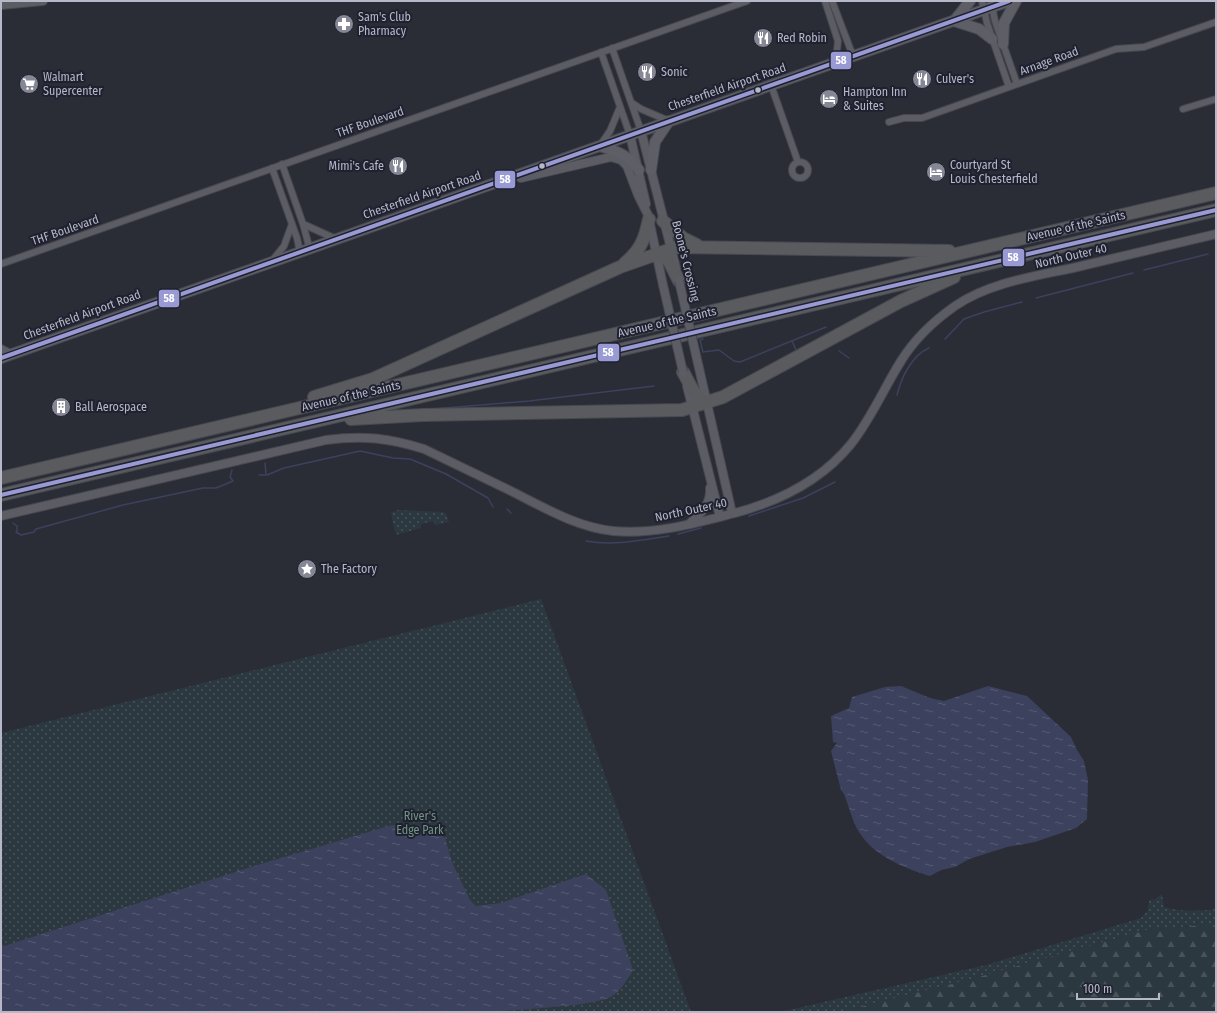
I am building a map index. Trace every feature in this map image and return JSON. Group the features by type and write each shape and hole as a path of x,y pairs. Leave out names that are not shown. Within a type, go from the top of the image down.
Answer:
{"highway":[{"name":"Avenue of the Saints","path":"1,478 1216,193"},
{"name":"Avenue of the Saints","path":"1,495 1216,210"},
{"path":"620,267 634,256 645,239 649,217"},
{"path":"663,221 683,238 700,246"},
{"path":"266,416 315,396 356,385 394,370 620,267 671,248 700,246 966,252"},
{"path":"656,254 669,261 679,281"},
{"path":"320,420 423,415 682,410 692,408 708,403 901,302 979,266"},
{"path":"683,372 699,400 708,403"}],"main road":[{"path":"970,1 954,21 980,29 992,39"},
{"name":"Chesterfield Airport Road","path":"1,358 954,21 987,5 1009,1"},
{"path":"1003,44 1006,17 1016,1"},
{"path":"651,170 656,142 669,121"},
{"path":"600,146 624,154 639,170"}],"street":[{"path":"1,5 43,1"},
{"name":"THF Boulevard","path":"1,264 747,1"},
{"path":"825,1 838,41 837,50 831,64"},
{"path":"832,1 853,56"},
{"path":"987,5 992,39 1010,87"},
{"path":"987,5 1017,84"},
{"name":"Arnage Road","path":"890,122 904,118 922,118 1116,49 1138,48 1216,22"},
{"path":"612,48 641,131"},
{"path":"601,52 630,135 639,170 656,254 683,372 720,517"},
{"path":"771,85 798,162"},
{"path":"1183,109 1216,98"},
{"path":"632,103 641,109 669,121"},
{"path":"600,146 610,131 620,107"},
{"name":"Boone's Crossing","path":"641,131 700,368 732,513"},
{"path":"497,183 611,158 617,158 627,166 638,195 649,217"},
{"path":"282,164 303,224 306,250"},
{"path":"272,168 292,224 306,250"},
{"path":"272,262 284,246 292,224"},
{"path":"303,224 336,239"},
{"name":"North Outer 40","path":"1,516 326,440 352,437 374,437 399,441 424,449 568,520 611,531 650,531 688,525 777,500 801,487 827,469 852,443 874,409 901,360 914,344 956,306 977,294 1024,279 1216,234"},
{"path":"1,348 12,354"},
{"path":"688,525 706,506 710,494 710,478"}],"green space":[{"path":"398,510 443,512 446,514 449,522 435,525 434,521 421,524 421,528 396,535 391,513"},
{"name":"River's Edge Park","path":"541,599 691,1012 1,1012 1,733"},
{"path":"1162,894 1164,907 1190,911 1216,909 1216,927 1203,925 1147,930 964,981 840,1012 780,1012 986,965 1141,918 1148,910 1149,900 1155,899"},
{"path":"1203,925 1216,927 1216,1012 840,1012 964,981 1147,930"}],"water":[{"path":"901,686 930,698 944,701 988,686 1027,696 1071,737 1084,761 1088,780 1087,819 1076,828 1035,842 1007,847 969,859 955,867 941,870 930,876 900,865 881,854 865,840 859,832 841,790 831,751 837,743 833,742 831,716 849,708 852,697 885,687"},
{"path":"392,825 433,827 445,838 452,862 470,900 476,906 501,903 586,874 606,890 633,970 625,983 614,995 592,1002 577,1005 499,1012 1,1012 1,947 251,867"}],"waterway":[{"path":"1144,270 1208,254"},
{"path":"1036,298 1133,273"},
{"path":"945,339 964,319 1022,302"},
{"path":"703,339 700,340 703,352 719,350 734,361 740,362 826,327"},
{"path":"792,341 797,352"},
{"path":"897,395 901,381 912,361 923,351 929,348"},
{"path":"839,351 849,358"},
{"path":"433,409 529,401 654,386"},
{"path":"259,475 267,475 284,468 360,451 393,458 410,459 446,474 488,498 493,507"},
{"path":"265,463 266,475"},
{"path":"16,532 21,535 34,532 36,529 123,505 203,488 216,488 233,481 230,477 232,470"},
{"path":"749,516 803,498 835,482"},
{"path":"507,509 511,513"},
{"path":"13,523 17,526 17,531"},
{"path":"678,534 701,528"},
{"path":"586,541 617,543 669,536"}],"transit line":[{"name":"58","path":"1,358 1009,1"},
{"name":"58","path":"1,495 1216,210"}],"place":[{"name":"Sam's Club Pharmacy","path":"344,24"},
{"name":"Red Robin","path":"763,38"},
{"name":"Sonic","path":"647,72"},
{"name":"Culver's","path":"922,79"},
{"name":"Walmart Supercenter","path":"29,84"},
{"name":"Hampton Inn & Suites","path":"829,99"},
{"name":"Mimi's Cafe","path":"398,166"},
{"name":"Courtyard St Louis Chesterfield","path":"936,172"},
{"name":"Ball Aerospace","path":"61,407"},
{"name":"The Factory","path":"307,569"}]}
